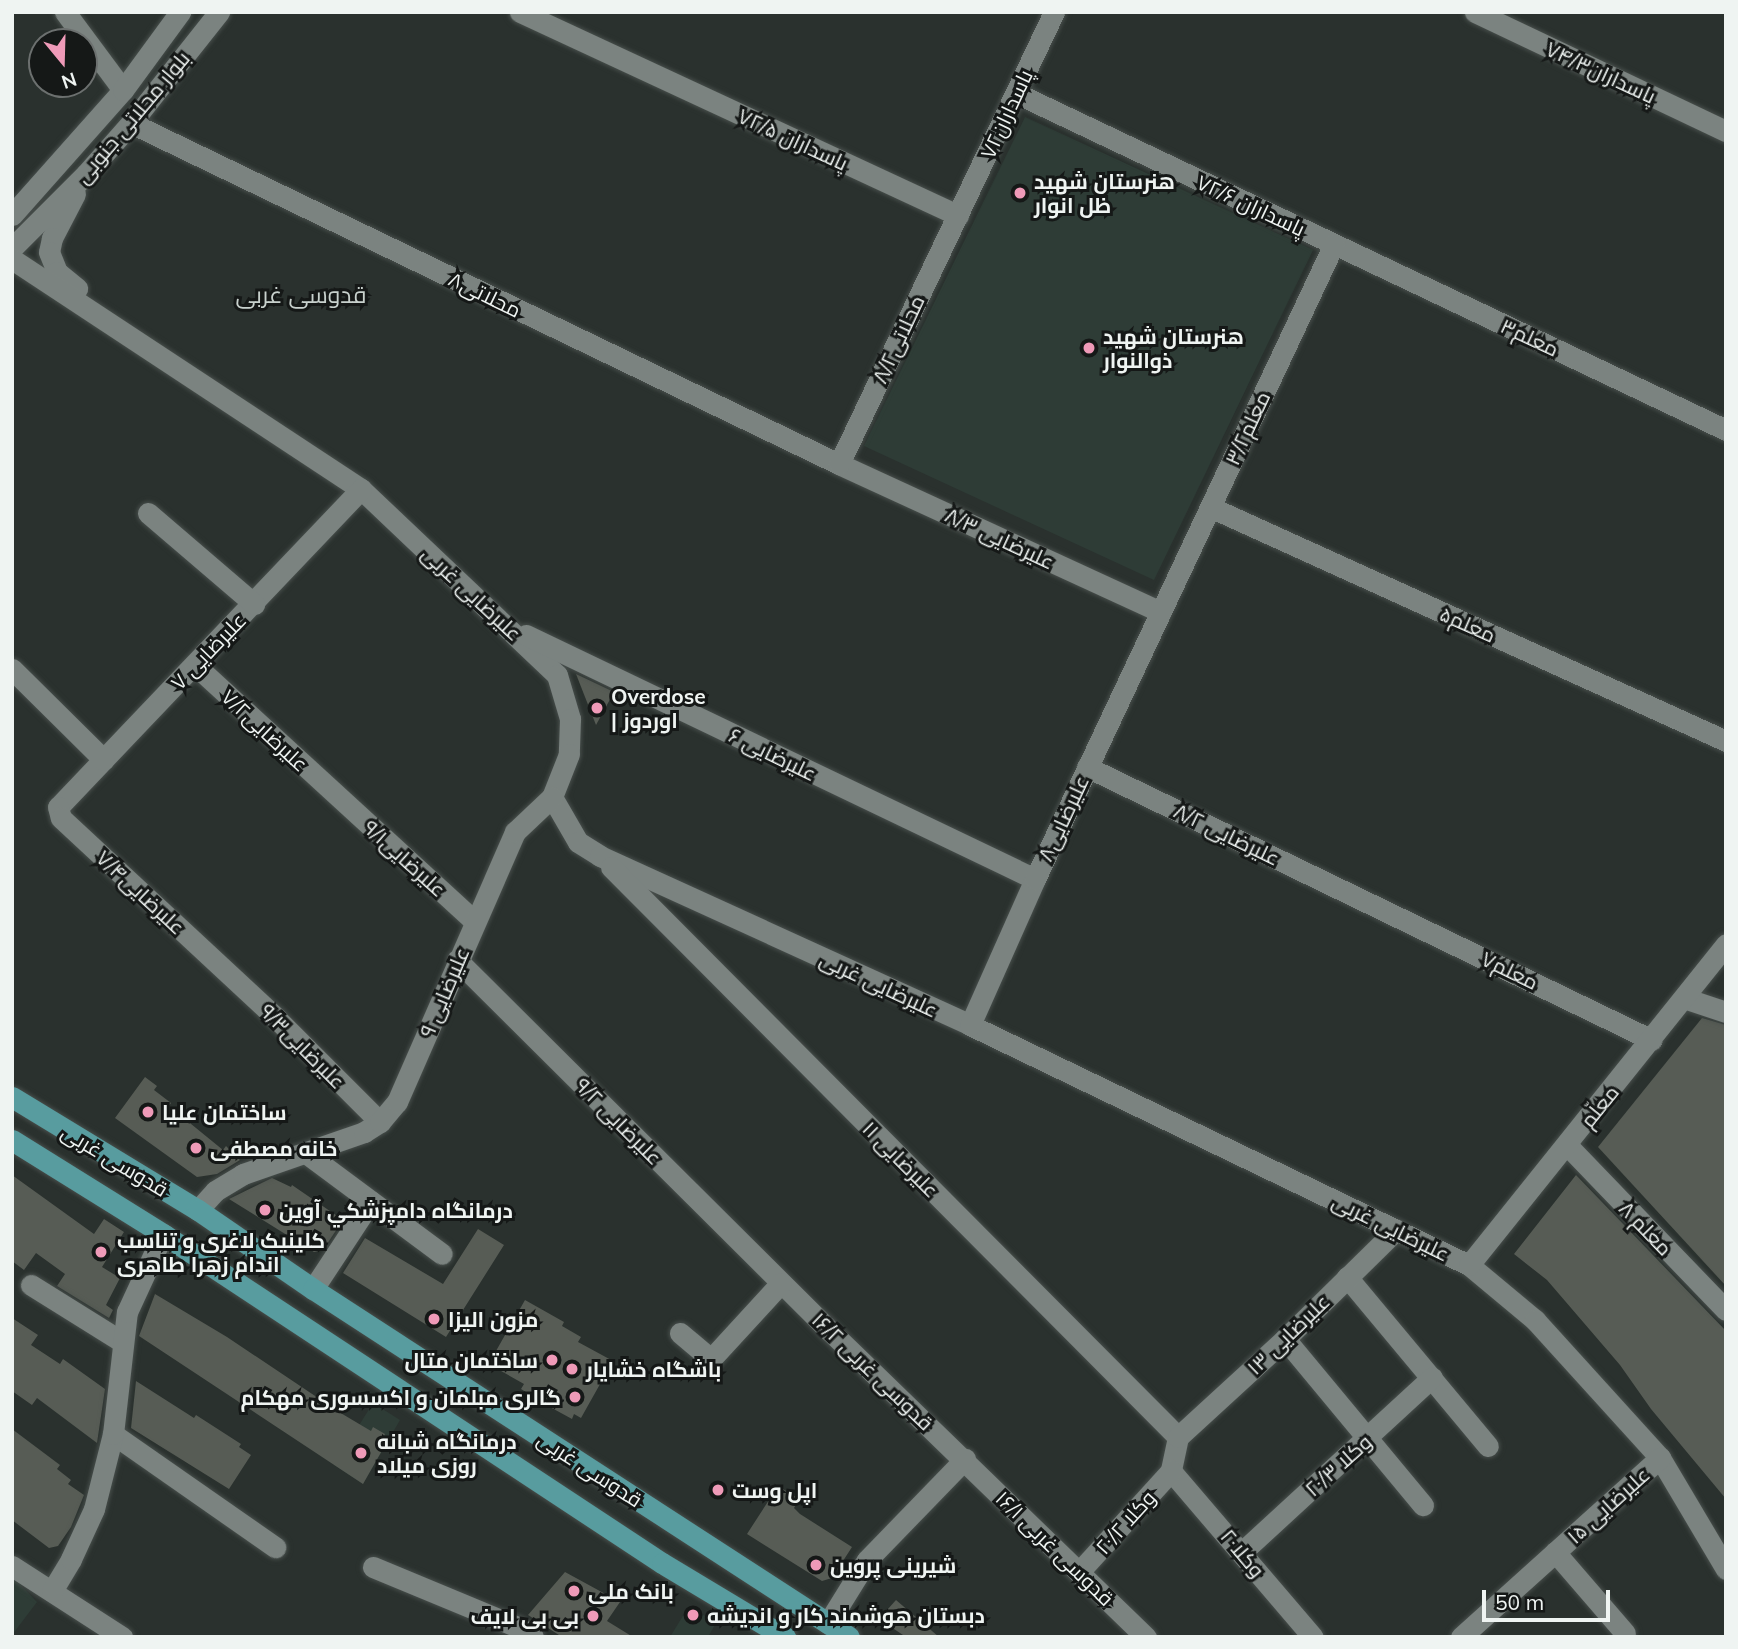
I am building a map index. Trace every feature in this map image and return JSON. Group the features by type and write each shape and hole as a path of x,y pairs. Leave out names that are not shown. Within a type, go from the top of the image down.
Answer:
{"main road":[{"name":"قدوسی غربی","path":"12,1097 198,1210 313,1289 849,1637"},
{"name":"قدوسی غربی","path":"12,1140 163,1234 662,1563 785,1637"}],"street":[{"path":"65,12 123,90"},
{"name":"بلوار محلاتی جنوبی","path":"12,215 123,90 180,12"},
{"name":"بلوار محلاتی جنوبی","path":"12,248 86,174 131,123 219,12"},
{"name":"۷۲/۵ پاسداران","path":"520,12 958,215"},
{"name":"پاسداران۷۲","path":"958,215 1054,12"},
{"name":"پاسداران۷۴/۳","path":"1475,12 1726,131"},
{"name":"۷۲/۶ پاسداران","path":"1016,93 1334,244"},
{"name":"محلاتی۸","path":"131,123 839,464"},
{"name":"علیرضایی غربی","path":"86,174 52,238 49,252 57,272 134,338"},
{"name":"محلاتی۸/۲","path":"839,464 958,215"},
{"name":"معلم۳","path":"1334,244 1726,430"},
{"name":"معلم۳/۲","path":"1161,612 1334,244"},
{"name":"علیرضایی غربی","path":"12,260 361,489 511,628 557,675 570,719 569,754 552,797 578,842 600,856 971,1025 1469,1265 1535,1320 1660,1458 1726,1569"},
{"name":"۸/۳ علیرضایی","path":"839,464 1161,612"},
{"name":"۷ علیرضایی","path":"58,813 58,807 361,489"},
{"name":"معلم۵","path":"1210,507 1726,741"},
{"path":"148,513 254,604"},
{"name":"علیرضایی۸","path":"971,1025 1035,879 1161,612"},
{"name":"۶ علیرضایی","path":"511,628 1035,879"},
{"name":"علیرضایی۷/۲","path":"195,665 336,795"},
{"path":"12,668 104,760"},
{"name":"علیرضایی ۸/۲","path":"1087,767 1367,901"},
{"name":"علیرضایی۹/۱","path":"336,795 474,921"},
{"name":"۹ علیرضایی","path":"380,1122 397,1102 515,832 552,797"},
{"name":"علیرضایی۷/۴","path":"58,813 225,971"},
{"name":"۱۱ علیرضایی","path":"600,856 1178,1437"},
{"name":"معلم۷","path":"1367,901 1652,1040"},
{"name":"معلّم","path":"1469,1265 1652,1040 1726,944"},
{"name":"۹/۲ علیرضایی","path":"457,960 781,1283"},
{"name":"علیرضایی۹/۳","path":"225,971 380,1122"},
{"path":"1684,998 1726,1012"},
{"path":"198,1210 215,1191 243,1174 306,1153 380,1122"},
{"name":"۸ معلم","path":"1567,1145 1726,1310"},
{"path":"306,1153 442,1254"},
{"path":"313,1289 371,1200"},
{"name":"۱۳ علیرضایی","path":"1178,1437 1285,1339 1396,1230"},
{"path":"52,1591 71,1559 94,1509 113,1434 121,1341 127,1312 139,1280 163,1234"},
{"path":"1347,1277 1488,1446"},
{"path":"680,1333 711,1359 781,1283"},
{"name":"۱۶/۲ قدوسی غربی","path":"781,1283 965,1459"},
{"path":"31,1285 121,1341"},
{"path":"1285,1339 1423,1505"},
{"name":"وکلا ۲۰/۳","path":"1242,1552 1432,1377"},
{"path":"113,1434 275,1547"},
{"path":"1171,1471 1178,1437"},
{"name":"۱۵ علیرضایی","path":"1461,1637 1660,1458"},
{"path":"828,1623 867,1560 965,1459"},
{"name":"۱۶/۱ قدوسی غربی","path":"965,1459 1146,1637"},
{"name":"وکلا۲۰","path":"1171,1471 1313,1637"},
{"name":"وکلا ۲۰/۲","path":"1079,1572 1171,1471"},
{"path":"1555,1552 1625,1633"},
{"path":"12,1566 122,1637"},
{"path":"373,1567 518,1628 533,1637"}],"shaded area":[{"name":"هنرستان شهید ذوالنوار","path":"1025,117 1313,250 1154,580 864,446"},
{"name":"درمانگاه شبانه روزی میلاد","path":"373,1403 400,1420 363,1484 334,1465"},
{"path":"12,1576 37,1602 12,1635"},
{"name":"دبستان هوشمند کار و اندیشه","path":"689,1606 716,1623 708,1637 670,1637"}],"building":[{"name":"Overdose | اوردوز","path":"576,674 614,692 596,725"},
{"path":"1702,1018 1726,1025 1726,1286 1598,1147"},
{"path":"145,1077 157,1086 154,1090 171,1103 169,1106 223,1150 226,1146 240,1160 217,1174 197,1177 115,1118"},
{"path":"12,1175 94,1234 104,1219 124,1232 102,1267 120,1278 106,1305 113,1310 109,1318 57,1286 65,1274 36,1253 24,1270 12,1261"},
{"path":"1576,1175 1726,1331 1726,1499 1651,1409 1620,1365 1547,1280 1514,1254"},
{"path":"272,1178 291,1187 292,1185 343,1220 323,1250 314,1252 229,1199"},
{"path":"478,1229 504,1245 446,1337 343,1273 365,1238 443,1284"},
{"path":"155,1294 227,1337 339,1412 371,1431 373,1427 385,1434 383,1438 388,1440 363,1484 139,1336"},
{"name":"ساختمان متال","path":"525,1300 564,1322 562,1326 581,1337 578,1342 613,1361 581,1418 574,1414 572,1419 550,1407 521,1389 524,1384 494,1367 497,1362 492,1358"},
{"path":"12,1318 38,1335 31,1345 60,1364 63,1359 105,1389 97,1443 37,1398 32,1405 12,1391"},
{"path":"136,1381 194,1418 196,1415 241,1444 239,1447 251,1455 229,1489 131,1428"},
{"path":"12,1429 60,1465 57,1469 71,1480 68,1484 84,1495 71,1527 58,1546 49,1548 12,1520"},
{"path":"778,1486 799,1499 794,1508 800,1514 852,1547 832,1578 822,1581 747,1534"},
{"path":"565,1572 620,1602 607,1621 633,1637 562,1637 528,1615"},
{"path":"896,1600 939,1637 906,1637 879,1619"}],"place":[{"name":"هنرستان شهید ظل انوار","path":"1020,193"},
{"name":"هنرستان شهید ذوالنوار","path":"1089,348"},
{"name":"Overdose | اوردوز","path":"597,708"},
{"name":"ساختمان علیا","path":"148,1112"},
{"name":"خانه مصطفی","path":"196,1148"},
{"name":"درمانگاه دامپزشكي آوين","path":"265,1210"},
{"name":"کلینیک لاغری و تناسب اندام زهرا طاهری","path":"101,1252"},
{"name":"مزون الیزا","path":"434,1319"},
{"name":"ساختمان متال","path":"552,1360"},
{"name":"باشگاه خشایار","path":"572,1369"},
{"name":"گالری مبلمان و اکسسوری مهکام","path":"575,1397"},
{"name":"درمانگاه شبانه روزی میلاد","path":"361,1453"},
{"name":"اپل وست","path":"718,1490"},
{"name":"شیرینی پروین","path":"816,1565"},
{"name":"بانک ملی","path":"574,1591"},
{"name":"دبستان هوشمند کار و اندیشه","path":"693,1615"},
{"name":"بی بی لایف","path":"593,1616"}],"district":[{"name":"قدوسی غربی","path":"301,295"}]}
